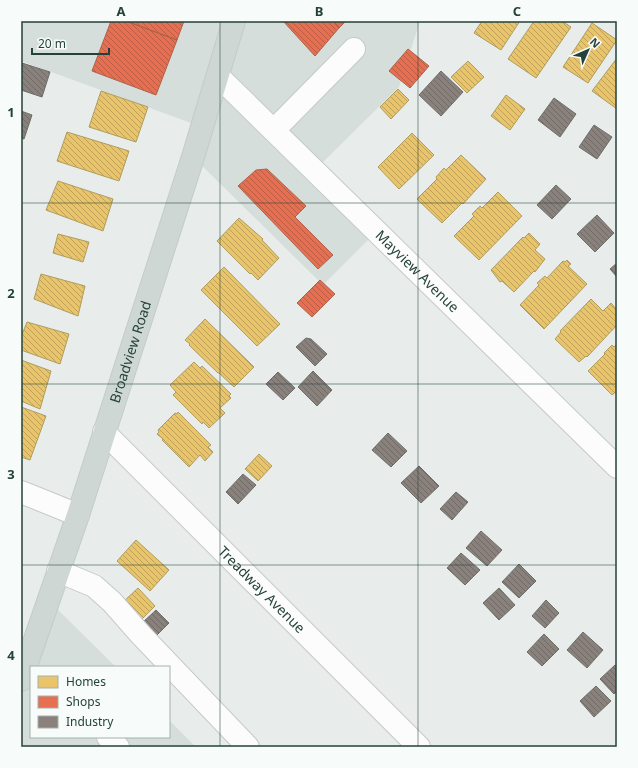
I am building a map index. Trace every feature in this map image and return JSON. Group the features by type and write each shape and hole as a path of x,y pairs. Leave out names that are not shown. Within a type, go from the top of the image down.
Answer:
{"main road":[{"name":"Broadview Road","path":"33,663 58,571 78,514 194,157 234,21"},
{"name":"Broadview Road","path":"21,680 30,667"}],"street":[{"path":"274,130 354,49"},
{"name":"Mayview Avenue","path":"218,76 617,467"},
{"name":"Treadway Avenue","path":"104,432 419,747"},
{"path":"21,492 78,514"},
{"path":"58,571 94,586 112,602 141,636 170,666"},
{"path":"170,666 248,747"},
{"path":"109,738 118,747"}],"shaded area":[{"path":"21,21 420,21 399,87 315,170 377,231 323,285 193,157 202,127 21,61"},
{"path":"48,600 115,666 30,666 30,738 170,738 170,721 196,747 21,747 21,680"}],"building: Homes":[{"path":"482,21 520,21 501,50 474,33"},
{"path":"534,21 562,21 571,27 536,78 508,59"},
{"path":"592,23 617,40 588,83 563,67"},
{"path":"617,58 617,109 592,91"},
{"path":"468,61 484,77 467,93 451,77"},
{"path":"398,89 409,100 391,119 380,107"},
{"path":"101,91 148,107 136,142 89,127"},
{"path":"506,95 525,109 510,130 491,116"},
{"path":"67,132 129,151 119,181 57,161"},
{"path":"412,133 434,155 399,189 378,167"},
{"path":"461,155 486,179 463,204 462,203 442,223 417,199 437,179 436,177 444,168 446,170"},
{"path":"58,181 113,199 103,231 46,210"},
{"path":"498,192 522,216 479,260 454,236 474,216 472,214 480,206 482,208"},
{"path":"239,218 263,239 262,240 279,258 258,280 217,241"},
{"path":"529,233 540,244 535,250 545,259 535,272 534,271 514,292 502,281 500,282 491,270 523,237 524,238"},
{"path":"58,234 89,242 83,262 53,253"},
{"path":"567,260 571,264 568,266 587,284 544,329 520,305 539,285 537,283 545,276 547,278 563,261 565,262"},
{"path":"224,267 280,324 257,346 201,290"},
{"path":"41,274 85,286 78,316 34,299"},
{"path":"591,299 603,311 611,303 617,310 617,325 587,357 586,356 579,362 555,339 561,332 560,331"},
{"path":"205,319 254,367 234,387 185,340"},
{"path":"27,322 69,334 60,364 21,350 21,337"},
{"path":"617,344 617,391 612,395 588,371 612,345 614,347"},
{"path":"21,360 51,371 40,409 21,401"},
{"path":"194,362 200,368 202,366 231,394 229,396 231,398 220,408 225,413 209,428 203,422 202,424 173,395 176,392 170,385"},
{"path":"21,407 46,416 30,460 21,457"},
{"path":"178,412 211,445 208,447 213,452 205,461 200,455 189,467 157,434 159,432 158,430 175,413 177,414"},
{"path":"259,454 272,466 258,481 245,469"},
{"path":"136,540 169,570 150,591 117,561"},
{"path":"138,588 155,606 139,622 121,604"}],"building: Shops":[{"path":"111,21 126,21 177,40 156,95 92,71"},
{"path":"126,21 184,21 177,40"},
{"path":"283,21 333,21 339,28 315,56"},
{"path":"333,21 346,21 339,28"},
{"path":"408,49 429,66 410,88 389,71"},
{"path":"267,169 306,206 295,217 333,255 318,269 238,186 256,170"},
{"path":"320,280 335,294 312,317 297,303"}],"building: Industry":[{"path":"22,63 50,72 42,97 21,90"},
{"path":"441,71 463,92 441,116 419,95"},
{"path":"554,98 576,114 560,137 538,120"},
{"path":"21,111 32,115 24,139 21,138"},
{"path":"594,125 612,137 597,159 579,147"},
{"path":"556,185 571,199 552,219 537,205"},
{"path":"597,215 614,233 595,252 577,234"},
{"path":"617,263 617,277 610,269"},
{"path":"306,338 311,339 327,354 315,366 296,347"},
{"path":"313,371 332,390 317,406 298,387"},
{"path":"278,372 295,388 283,400 266,384"},
{"path":"388,433 407,451 391,467 372,450"},
{"path":"419,466 439,486 421,503 401,483"},
{"path":"243,474 256,485 238,504 226,492"},
{"path":"456,492 468,502 452,520 440,509"},
{"path":"481,531 502,550 487,566 466,548"},
{"path":"461,553 480,570 465,585 447,568"},
{"path":"519,564 536,581 519,598 502,582"},
{"path":"499,588 515,605 499,620 483,603"},
{"path":"546,600 559,613 545,628 532,616"},
{"path":"156,610 169,623 155,637 142,623"},
{"path":"583,632 603,650 587,668 567,650"},
{"path":"544,634 559,649 542,666 527,652"},
{"path":"615,665 617,666 617,691 614,694 600,679"},
{"path":"596,686 611,701 594,717 580,701"}]}
